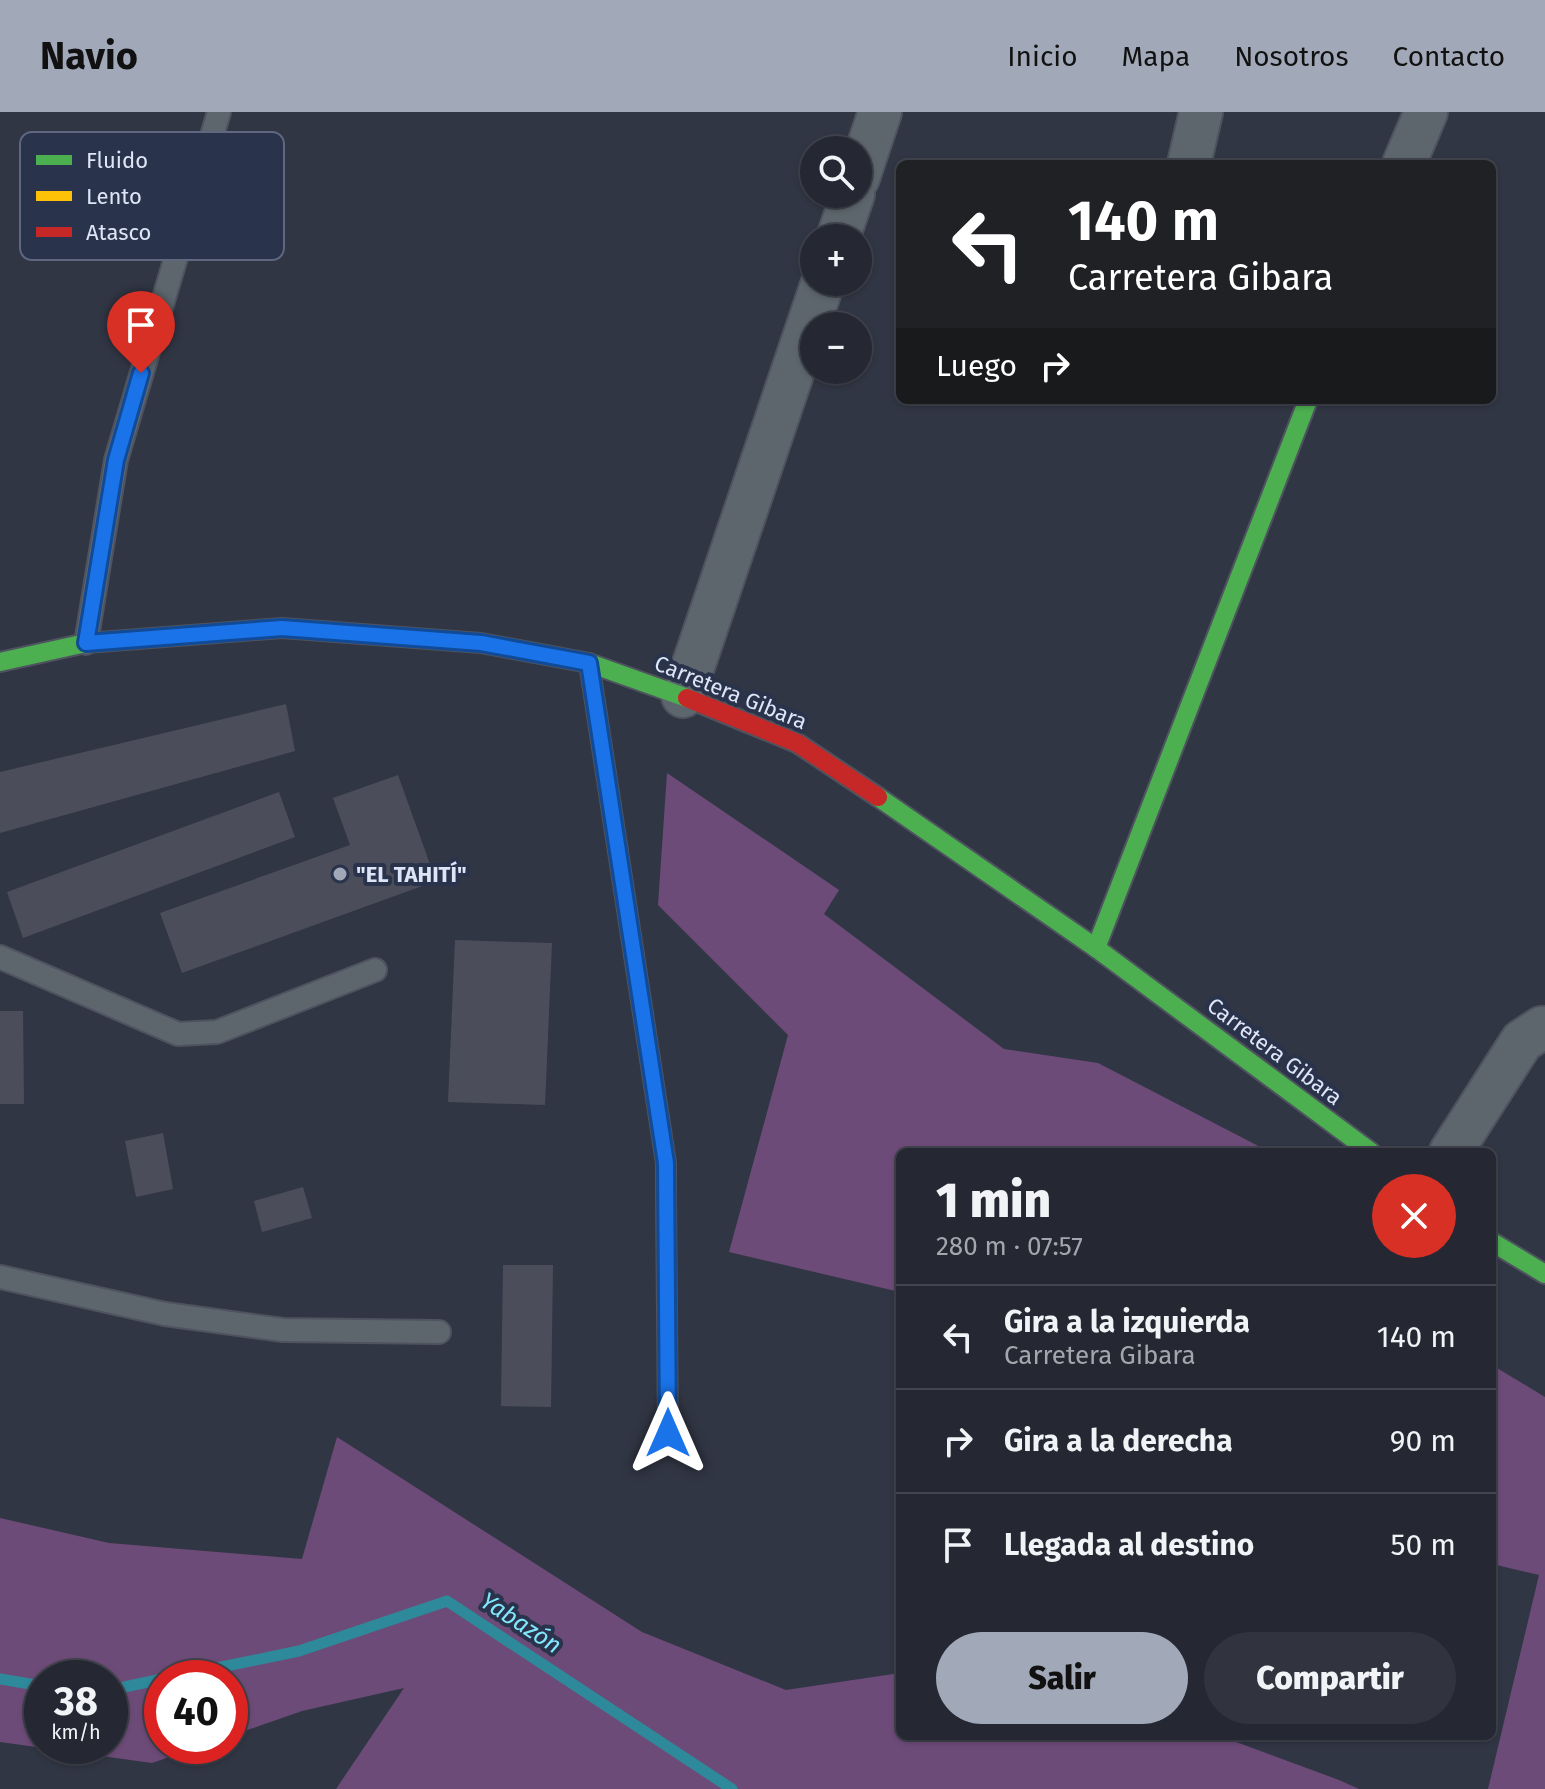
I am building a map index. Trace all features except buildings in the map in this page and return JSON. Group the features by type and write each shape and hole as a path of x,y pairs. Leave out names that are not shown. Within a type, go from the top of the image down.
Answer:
{"main road":[{"path":"1096,948 1306,404"},
{"name":"Carretera Gibara","path":"0,662 86,643 282,628 481,643 589,663 683,696 797,743 897,809 1096,948 1366,1148"},
{"path":"589,663 666,1163 668,1433"},
{"path":"1496,1245 1545,1274"}],"street":[{"path":"872,136 880,112"},
{"path":"1190,160 1201,112"},
{"path":"1406,160 1426,112"},
{"path":"683,696 818,296"},
{"path":"1454,1148 1522,1041 1545,1028"}],"lane":[{"path":"213,132 219,112"},
{"path":"86,643 116,460 175,260"},
{"path":"0,957 178,1034 217,1032 375,970"},
{"path":"0,1277 165,1314 283,1330 439,1332"}],"shaded area":[{"path":"667,773 839,890 824,914 1004,1049 1098,1063 1262,1148 896,1148 896,1291 729,1252 788,1035 658,905"},
{"path":"1496,1367 1545,1397 1545,1789 1488,1789 1539,1575 1496,1565"},
{"path":"337,1437 642,1632 786,1690 896,1674 896,1740 1231,1740 1359,1789 336,1789 404,1688 302,1711 248,1730 248,1660 144,1660 144,1762 128,1760 128,1660 24,1660 24,1745 0,1742 0,1518 109,1543 302,1559"}],"waterway":[{"name":"Yabazón","path":"248,1662 299,1651 447,1601 732,1789"},
{"name":"Yabazón","path":"0,1679 24,1683"},
{"name":"Yabazón","path":"128,1686 144,1683"}],"traffic: fast":[{"path":"1096,948 1306,404"},
{"path":"0,662 86,643 282,628 481,643 589,663 687,698"},
{"path":"589,663 666,1163 666,1198"},
{"path":"878,797 1096,948 1366,1148"},
{"path":"1496,1244 1545,1274"}],"traffic: slow":[{"path":"666,1198 668,1433"}],"traffic: jam":[{"path":"687,698 797,743 878,797"}],"place":[{"name":"\"EL TAHITÍ\"","path":"340,874"}],"route":[{"path":"141,373 116,460 86,643 282,628 481,643 589,663 666,1163 668,1433"}]}
